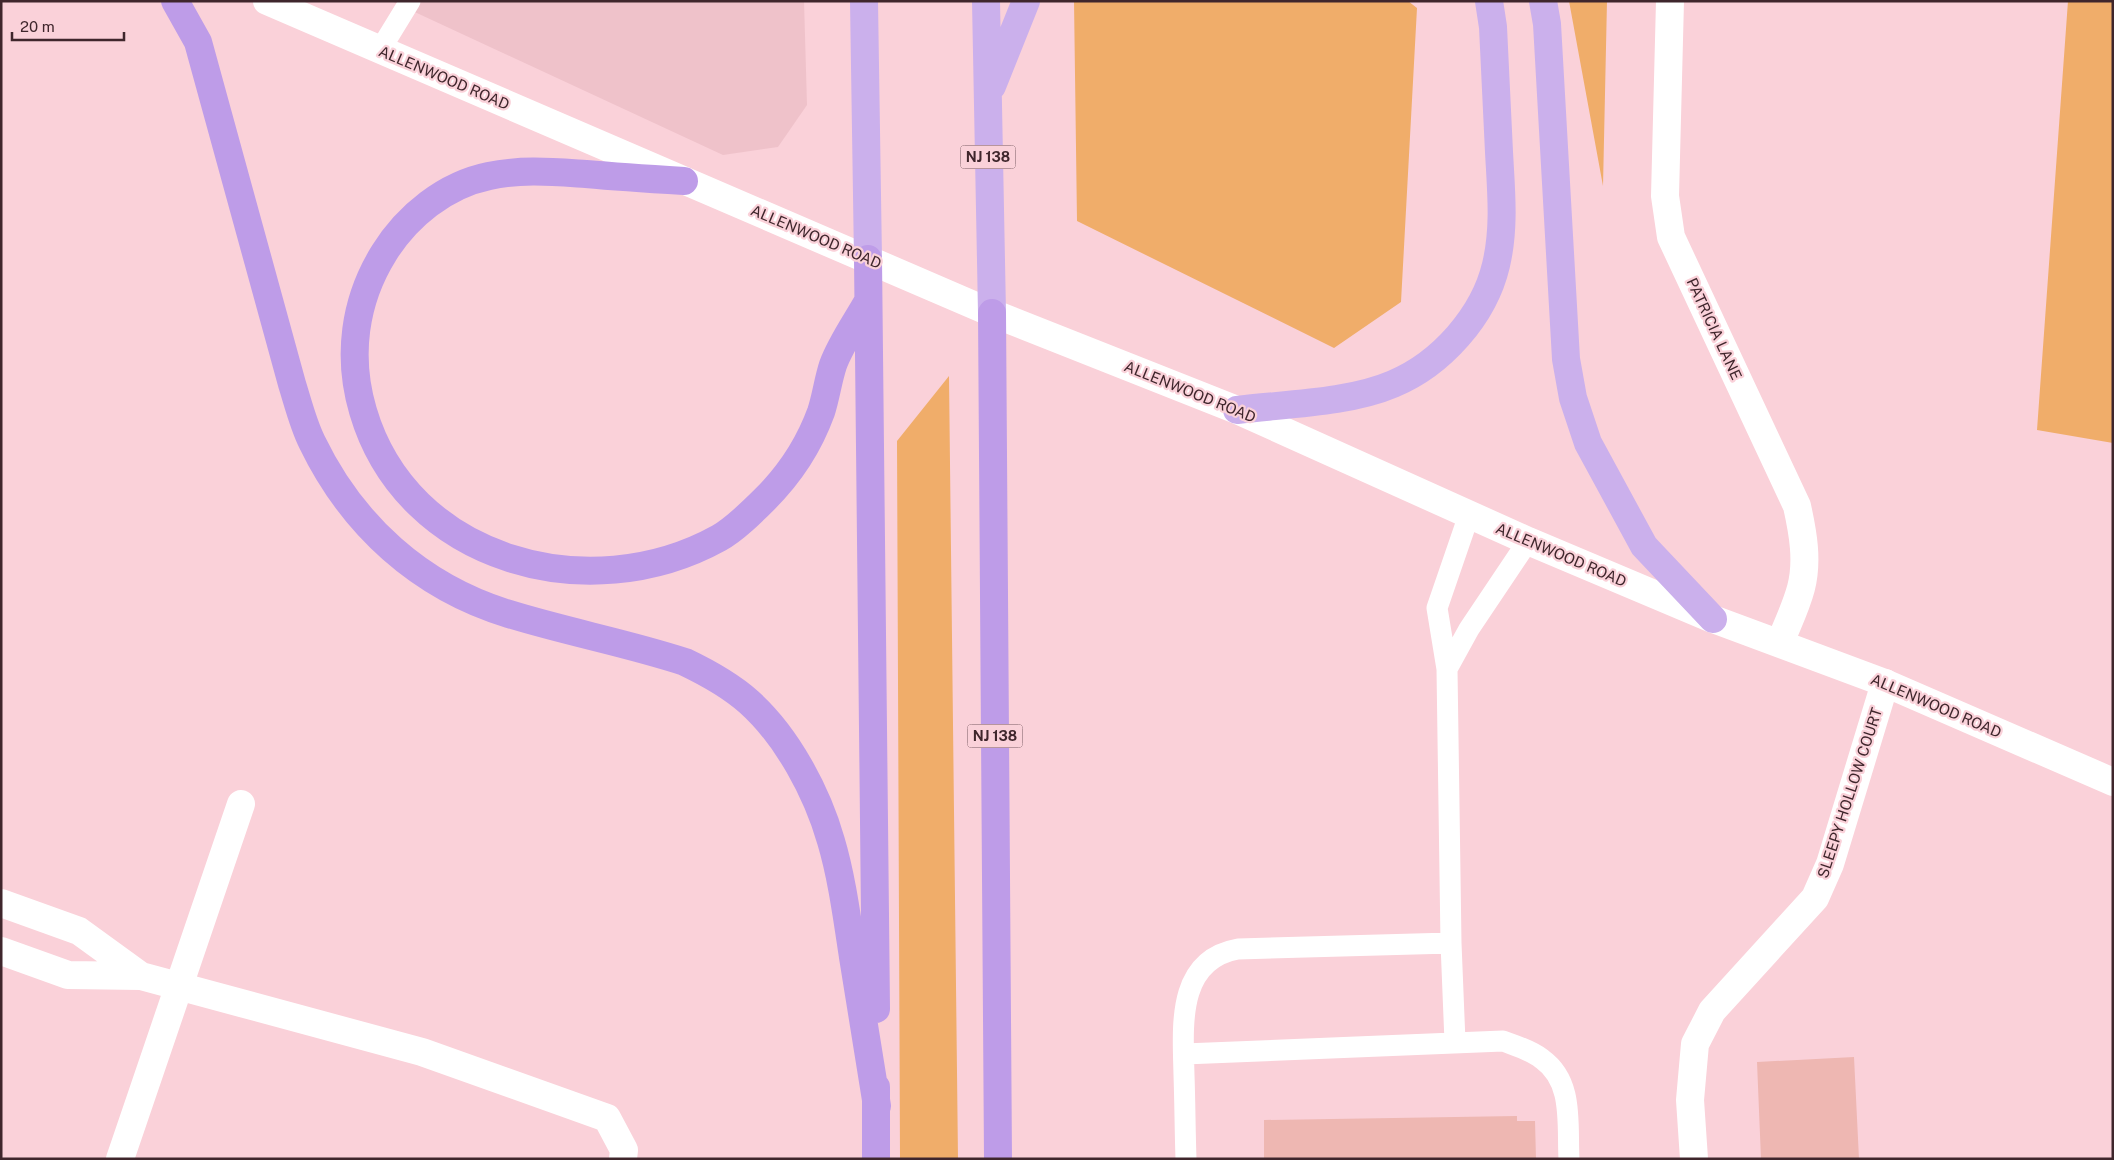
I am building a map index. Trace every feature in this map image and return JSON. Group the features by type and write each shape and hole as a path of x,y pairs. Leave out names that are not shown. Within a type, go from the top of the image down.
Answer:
{"highway":[{"path":"175,1 198,42 292,384 311,440 332,480 354,512 381,541 416,570 449,590 479,604 509,614 685,662 730,686 750,702 774,728 807,780 832,841 842,886 877,1106"},
{"path":"864,1 877,1106 876,1159"},
{"name":"NJ 138","path":"986,1 992,313 998,1159"},
{"path":"987,100 1026,1"},
{"path":"1237,410 1349,397 1393,384 1420,369 1451,344 1475,313 1487,290 1496,266 1503,221 1493,27 1489,1"},
{"path":"1543,1 1548,34 1566,358 1573,398 1588,443 1644,546 1713,619"},
{"path":"684,181 531,171 488,176 450,190 436,199 395,236 373,271 357,315 353,349 356,390 370,435 389,471 420,506 446,527 482,547 512,559 544,567 576,571 616,571 667,560 686,554 722,536 763,501 784,479 804,449 820,413 834,363 868,301"}],"street":[{"name":"ALLENWOOD ROAD","path":"267,1 684,181 868,258 992,313 1237,410 1528,542 1713,619 1885,683 2113,782"},
{"name":"PATRICIA LANE","path":"1670,1 1665,196 1671,237 1797,506 1804,537 1804,569 1801,588 1780,643"},
{"name":"SLEEPY HOLLOW COURT","path":"1694,1159 1690,1100 1695,1044 1712,1011 1815,898 1830,864 1885,683"},
{"path":"120,1159 241,804"},
{"path":"1,902 79,931 141,976"},
{"path":"1,951 68,975 141,976 422,1052 607,1118 624,1150 623,1159"}],"lane":[{"path":"380,50 410,1"},
{"path":"1455,1042 1451,943 1446,669 1437,608 1469,515"},
{"path":"1446,669 1469,629 1528,542"},
{"path":"1186,1159 1183,1020 1190,989 1206,963 1226,951 1252,948 1451,943"},
{"path":"1184,1054 1503,1041 1529,1052 1550,1066 1562,1082 1565,1090 1569,1159"}],"shaded area":[{"path":"391,1 804,1 807,105 778,147 723,155"},
{"path":"1074,1 1408,1 1417,8 1401,302 1334,348 1077,221"},
{"path":"1569,1 1607,1 1603,186"},
{"path":"2068,1 2113,1 2113,443 2037,430"},
{"path":"949,376 958,1159 900,1159 897,441"}],"building":[{"path":"1854,1057 1859,1159 1761,1159 1757,1062"},
{"path":"1517,1116 1517,1121 1535,1121 1536,1159 1264,1159 1264,1120"}]}
